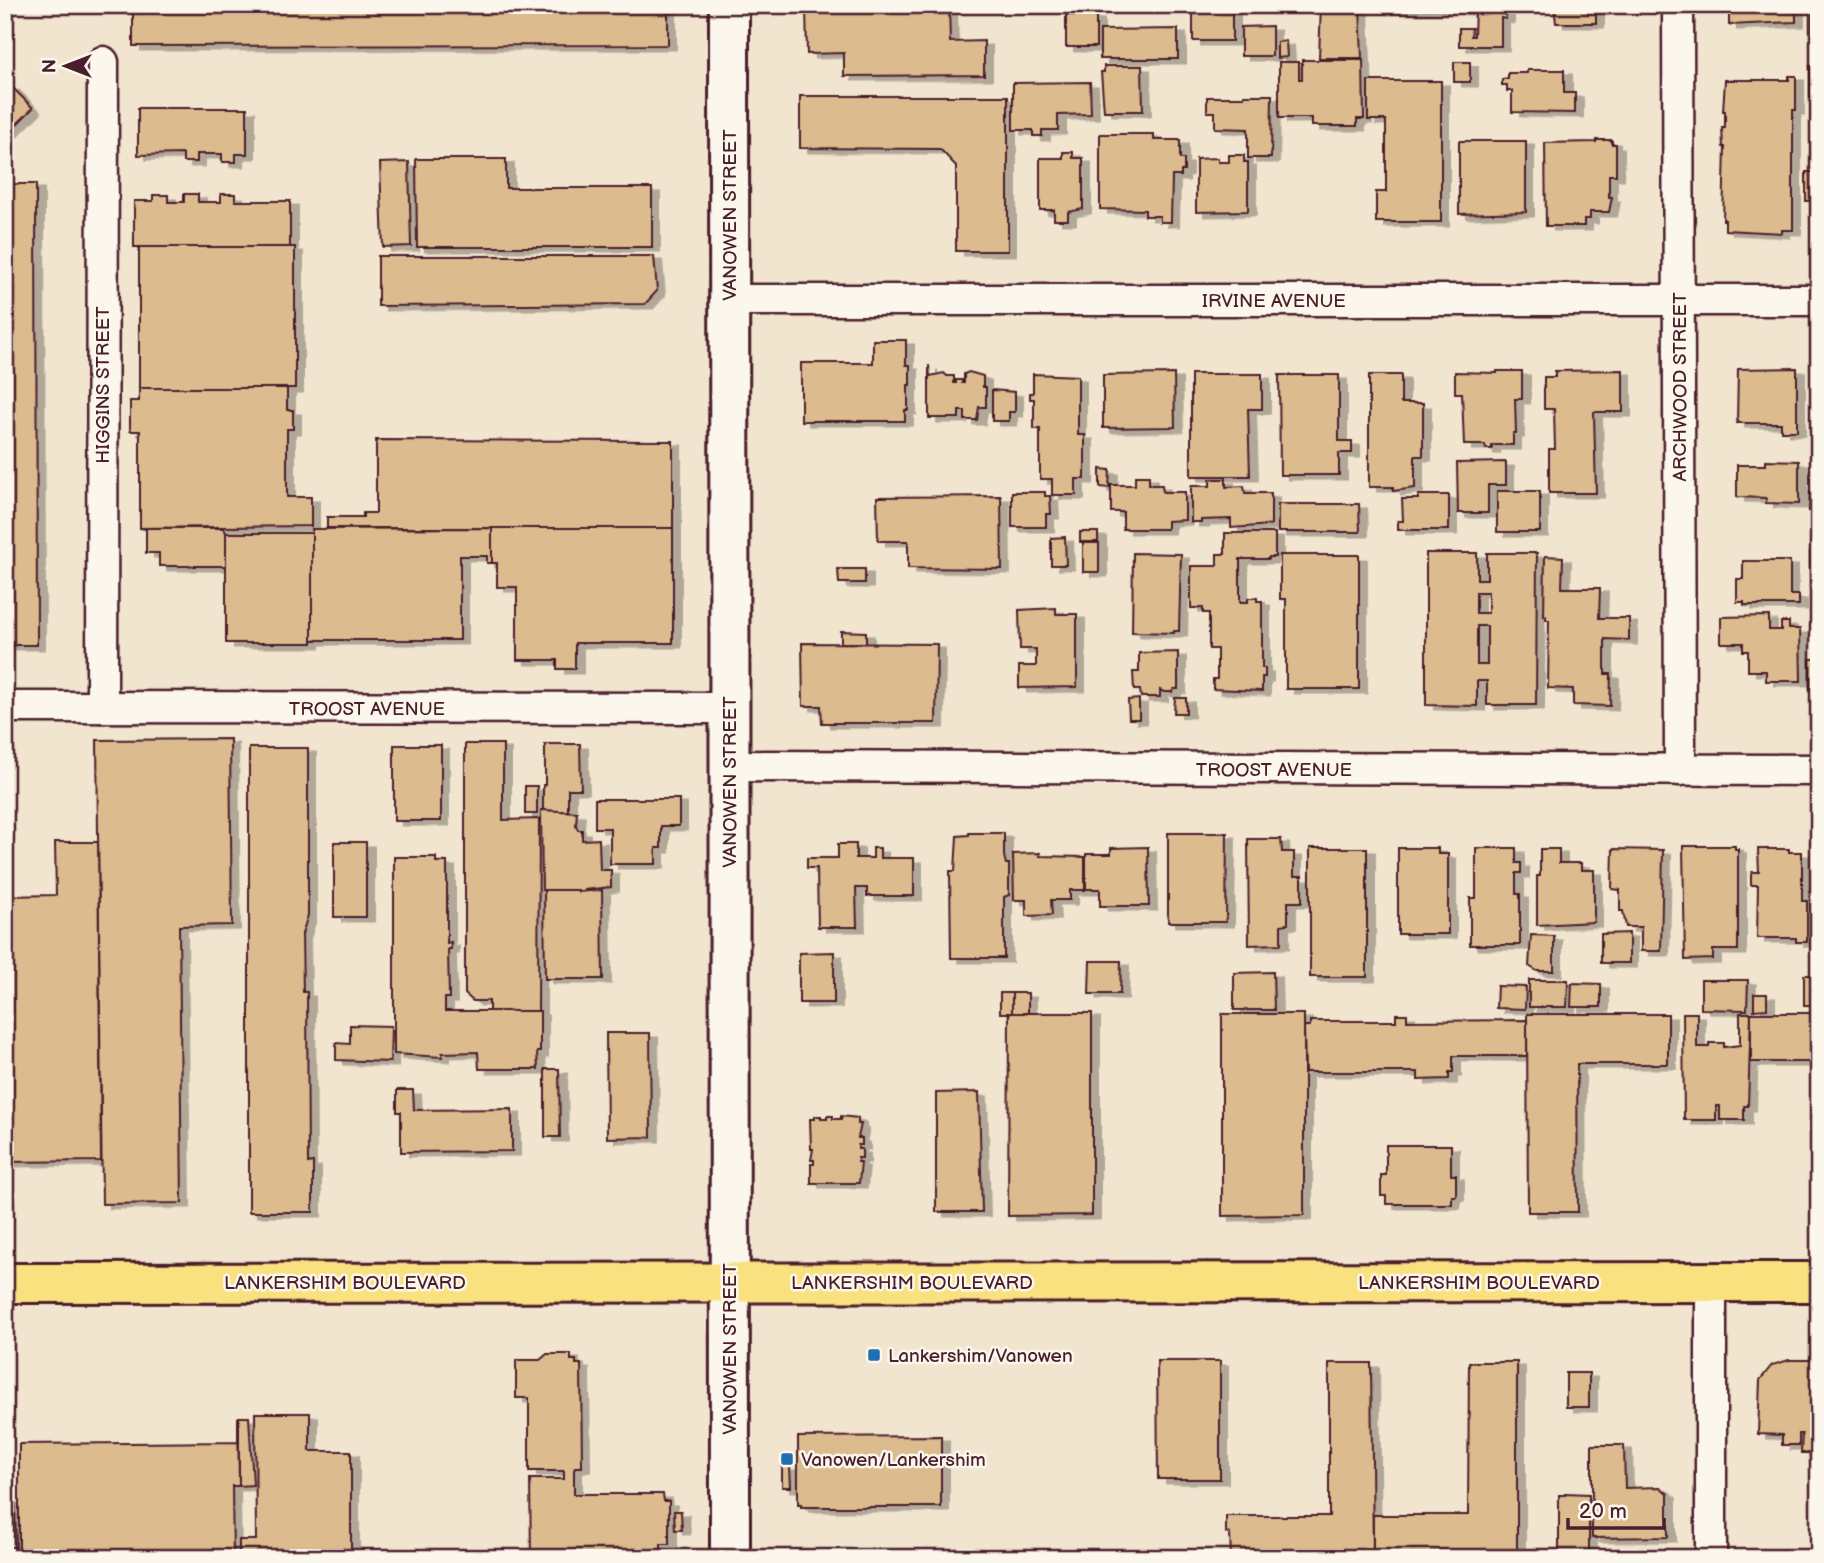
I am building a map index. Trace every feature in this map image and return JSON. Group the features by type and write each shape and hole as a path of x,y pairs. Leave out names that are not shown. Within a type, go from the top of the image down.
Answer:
{"main road":[{"name":"VANOWEN STREET","path":"729,5 730,1558"},
{"name":"LANKERSHIM BOULEVARD","path":"5,1283 1819,1282"}],"street":[{"name":"ARCHWOOD STREET","path":"1678,5 1680,769"},
{"name":"HIGGINS STREET","path":"102,707 103,62"},
{"name":"IRVINE AVENUE","path":"729,300 1819,300"},
{"name":"TROOST AVENUE","path":"5,707 729,708"},
{"name":"TROOST AVENUE","path":"729,766 1819,770"},
{"path":"1711,1282 1711,1558"}],"building":[{"path":"133,5 668,5 668,45 133,46"},
{"path":"806,5 949,5 950,42 984,41 984,75 844,76 844,53 807,54"},
{"path":"1193,5 1232,5 1232,41 1193,41"},
{"path":"1321,5 1360,5 1362,58 1319,58"},
{"path":"1378,5 1443,5 1444,8 1378,9"},
{"path":"1554,5 1609,5 1609,9 1596,11 1596,23 1556,23"},
{"path":"1729,5 1796,5 1796,22 1729,25"},
{"path":"1812,5 1819,5 1819,40 1812,40"},
{"path":"1475,9 1506,12 1506,19 1501,18 1501,46 1459,46 1459,28 1472,28 1471,36 1474,36"},
{"path":"1066,15 1096,15 1096,47 1066,47"},
{"path":"1272,26 1272,56 1241,56 1241,27"},
{"path":"1178,29 1178,59 1100,59 1100,30"},
{"path":"1286,41 1287,57 1277,58 1277,42"},
{"path":"1302,60 1363,60 1364,119 1357,119 1357,126 1312,126 1312,118 1279,118 1279,62 1299,62 1299,79 1302,79"},
{"path":"1454,62 1470,62 1470,82 1454,82"},
{"path":"1104,66 1142,66 1143,111 1104,111 1101,72 1104,72"},
{"path":"1810,66 1819,66 1819,99 1810,99"},
{"path":"1527,70 1564,70 1564,93 1575,93 1575,113 1512,112 1512,91 1507,91 1507,85 1502,85 1502,79 1508,79 1508,73 1527,73"},
{"path":"1789,76 1796,76 1796,110 1793,110 1793,230 1782,230 1782,233 1725,230 1725,147 1722,128 1725,128 1725,80 1789,80"},
{"path":"1368,81 1441,81 1441,222 1376,222 1376,192 1386,192 1386,120 1368,120"},
{"path":"1090,82 1091,114 1058,115 1058,130 1042,130 1042,136 1033,136 1033,130 1013,130 1013,83"},
{"path":"11,86 33,108 5,136 5,92"},
{"path":"1272,95 1271,158 1248,158 1248,129 1215,128 1215,112 1207,112 1207,97"},
{"path":"800,96 1008,96 1008,251 956,251 956,166 940,149 800,148"},
{"path":"138,108 247,108 247,154 236,154 236,162 222,162 222,154 197,154 197,162 183,162 183,154 138,155"},
{"path":"1100,134 1154,134 1154,140 1180,140 1180,159 1184,159 1184,171 1181,171 1181,176 1172,176 1171,222 1160,222 1160,216 1145,216 1145,210 1100,209"},
{"path":"1612,140 1612,144 1616,144 1616,175 1609,175 1609,197 1612,197 1609,212 1590,212 1590,219 1584,219 1584,226 1546,226 1545,143"},
{"path":"1459,141 1526,141 1526,212 1459,214"},
{"path":"1063,152 1073,152 1073,158 1083,158 1083,209 1068,212 1068,220 1054,220 1054,210 1040,210 1040,158 1063,158"},
{"path":"1229,155 1244,155 1244,162 1248,162 1248,211 1196,212 1196,159 1218,158 1218,162 1229,162"},
{"path":"416,159 506,159 506,188 652,188 652,247 417,247"},
{"path":"409,162 411,246 383,247 380,163"},
{"path":"1806,172 1819,172 1819,201 1806,201"},
{"path":"5,184 36,184 37,645 5,645"},
{"path":"184,194 198,194 198,202 221,202 221,194 235,194 235,201 290,201 290,247 134,247 134,201 153,201 153,195 168,195 168,202 184,202"},
{"path":"139,247 295,247 295,388 139,388"},
{"path":"378,256 654,256 657,291 645,304 378,306"},
{"path":"873,340 906,340 906,365 910,365 910,385 905,421 801,421 801,363 873,363"},
{"path":"929,365 930,376 944,373 954,376 954,383 956,380 962,380 964,383 964,374 969,372 983,376 986,407 979,407 977,420 965,420 965,411 959,411 959,418 929,418"},
{"path":"1797,368 1797,431 1781,431 1781,423 1737,423 1738,369"},
{"path":"1623,370 1623,412 1594,412 1596,493 1549,493 1549,449 1555,449 1554,409 1544,409 1544,377 1555,377 1555,371"},
{"path":"1522,371 1522,399 1515,399 1516,433 1513,433 1513,445 1492,445 1492,449 1486,449 1485,445 1464,445 1462,393 1455,393 1455,372"},
{"path":"1033,374 1078,376 1078,435 1085,435 1085,479 1076,479 1076,495 1052,495 1052,479 1040,479 1040,429 1034,429 1034,399 1030,399 1030,393 1033,393"},
{"path":"1174,374 1175,427 1103,428 1103,375"},
{"path":"1191,374 1262,374 1262,409 1248,409 1250,476 1191,476"},
{"path":"1279,375 1339,375 1339,441 1352,441 1352,453 1339,453 1339,475 1280,475"},
{"path":"1369,375 1401,375 1401,403 1423,403 1423,456 1415,456 1415,488 1393,491 1393,487 1369,487"},
{"path":"139,388 287,388 287,410 293,410 293,429 287,429 287,497 311,497 311,526 140,528 140,431 130,431 130,401 139,401"},
{"path":"992,390 1015,392 1015,412 1009,412 1009,421 992,421"},
{"path":"376,440 673,441 673,528 327,528 327,517 363,517 363,513 376,513"},
{"path":"1766,460 1799,461 1799,504 1766,503 1766,498 1737,497 1737,465 1766,465"},
{"path":"1506,462 1506,485 1488,485 1488,513 1458,513 1457,463"},
{"path":"1100,469 1110,470 1109,488 1100,487"},
{"path":"1135,476 1149,476 1149,485 1162,485 1163,492 1185,492 1185,520 1167,521 1167,529 1123,529 1123,512 1111,512 1111,485 1135,485"},
{"path":"1210,479 1226,479 1226,487 1244,486 1245,493 1271,493 1271,525 1231,528 1231,519 1191,522 1191,486 1210,486"},
{"path":"1497,491 1540,491 1540,532 1497,532"},
{"path":"1012,492 1045,492 1045,496 1050,496 1051,514 1046,514 1046,527 1012,527"},
{"path":"1810,492 1819,492 1819,511 1809,511"},
{"path":"1418,495 1449,495 1449,530 1398,530 1398,521 1403,521 1402,499 1418,499"},
{"path":"1001,496 1002,569 908,568 908,541 878,541 877,497"},
{"path":"1278,504 1359,504 1360,532 1278,532"},
{"path":"140,528 224,528 226,566 159,566 159,553 146,553 146,529"},
{"path":"492,528 492,563 487,563 487,556 460,556 460,640 312,640 312,529"},
{"path":"492,528 673,528 673,643 575,643 575,669 557,669 557,660 517,660 517,587 497,587 497,563 492,563"},
{"path":"1080,532 1098,532 1098,542 1080,542"},
{"path":"226,533 312,533 312,643 226,643"},
{"path":"1225,533 1275,533 1275,557 1240,559 1240,602 1248,602 1248,598 1262,601 1262,668 1265,668 1265,677 1262,677 1262,691 1213,689 1213,679 1217,679 1217,649 1209,649 1209,613 1203,613 1203,608 1191,608 1191,566 1217,566 1217,554 1225,554"},
{"path":"1065,537 1066,565 1051,565 1051,538"},
{"path":"1083,543 1099,543 1099,572 1083,572"},
{"path":"1810,552 1819,552 1819,588 1810,588"},
{"path":"1133,553 1181,554 1179,631 1132,632"},
{"path":"1426,553 1477,553 1477,579 1487,579 1487,553 1537,553 1536,705 1487,705 1487,681 1477,681 1477,706 1426,705","holes":["1476,592 1488,592 1488,613 1476,613","1477,626 1487,626 1487,665 1477,665"]},
{"path":"1280,555 1359,555 1359,689 1286,689 1286,599 1280,599"},
{"path":"1545,556 1563,557 1562,588 1600,588 1599,618 1629,618 1629,640 1605,639 1605,674 1611,674 1610,706 1573,705 1573,689 1548,688 1549,620 1544,616"},
{"path":"1743,561 1790,561 1790,595 1799,595 1799,605 1744,605 1744,602 1737,602 1737,579 1743,579"},
{"path":"838,569 865,569 865,583 839,583"},
{"path":"1056,608 1056,614 1077,614 1077,687 1019,688 1019,666 1036,666 1036,649 1020,649 1019,610"},
{"path":"1769,616 1769,630 1781,630 1781,622 1789,622 1789,629 1800,629 1801,681 1766,681 1766,671 1748,671 1748,651 1743,651 1743,643 1721,643 1721,617"},
{"path":"841,631 866,632 866,643 841,643"},
{"path":"802,643 937,644 936,723 822,723 821,706 803,706"},
{"path":"1178,652 1178,689 1172,692 1160,690 1160,697 1141,697 1140,690 1134,690 1133,672 1139,672 1139,653"},
{"path":"1810,659 1819,659 1819,688 1810,688"},
{"path":"1175,698 1186,698 1186,713 1174,713"},
{"path":"1139,699 1139,719 1129,719 1128,700"},
{"path":"230,739 232,925 179,926 182,1203 102,1204 97,740"},
{"path":"465,744 503,744 503,820 539,819 538,1011 489,1011 489,1001 473,1001 465,994"},
{"path":"545,744 580,744 581,789 568,789 566,812 543,810"},
{"path":"394,745 441,745 441,821 394,821"},
{"path":"249,748 308,748 308,915 302,934 303,992 307,992 308,1163 313,1162 313,1212 249,1212"},
{"path":"525,786 537,786 537,814 525,814"},
{"path":"595,799 679,799 679,826 661,826 661,848 656,848 656,864 610,864 610,828 595,828"},
{"path":"541,810 577,812 576,825 578,830 582,830 582,840 599,839 600,870 611,870 611,887 585,892 542,890"},
{"path":"969,833 1004,833 1004,856 1006,864 1009,864 1009,895 1004,897 1004,958 951,958 950,871 955,871 957,836"},
{"path":"1168,833 1227,833 1226,922 1168,922"},
{"path":"1248,839 1281,839 1282,852 1294,852 1294,876 1302,876 1302,902 1288,902 1288,924 1281,925 1281,944 1249,945"},
{"path":"55,842 98,842 101,1161 5,1162 5,896 56,895"},
{"path":"334,842 366,842 366,917 334,917"},
{"path":"838,844 856,844 856,858 873,858 873,848 880,848 880,858 914,858 914,896 867,896 867,888 856,888 857,927 818,927 817,868 807,868 807,858 838,858"},
{"path":"1683,846 1735,846 1735,849 1738,849 1738,950 1713,950 1713,959 1685,960"},
{"path":"1148,847 1149,906 1100,906 1100,889 1086,889 1086,854 1111,854 1111,848"},
{"path":"1310,848 1367,848 1367,977 1310,977"},
{"path":"1398,848 1438,848 1438,854 1448,854 1448,934 1398,934"},
{"path":"1476,848 1516,848 1516,863 1521,863 1521,873 1516,873 1516,894 1520,894 1520,945 1470,945 1470,898 1476,898"},
{"path":"1540,849 1559,849 1559,863 1581,863 1581,870 1594,870 1594,922 1537,925"},
{"path":"1613,849 1663,850 1661,951 1641,951 1641,927 1626,927 1623,911 1620,911 1620,890 1612,889"},
{"path":"1758,849 1789,849 1789,852 1802,852 1802,901 1807,901 1807,942 1796,942 1796,938 1757,938 1758,885 1751,885 1751,875 1752,872 1759,872"},
{"path":"1040,853 1040,856 1085,857 1085,890 1070,890 1070,900 1051,900 1052,915 1026,916 1026,900 1014,900 1013,854"},
{"path":"394,857 436,857 436,862 447,862 447,943 451,942 451,949 448,949 449,998 445,998 445,1011 540,1011 538,1069 479,1069 478,1052 442,1053 442,1057 394,1054"},
{"path":"544,890 602,890 603,979 545,979"},
{"path":"1629,933 1629,963 1601,963 1601,934"},
{"path":"1531,935 1554,936 1554,971 1537,971 1529,966"},
{"path":"834,952 834,1003 799,1003 799,953"},
{"path":"1090,961 1121,961 1120,994 1089,994"},
{"path":"1273,972 1274,1010 1234,1010 1234,973"},
{"path":"1804,975 1819,975 1819,1005 1804,1005"},
{"path":"1529,980 1568,980 1567,1007 1529,1007"},
{"path":"1701,980 1748,980 1747,1010 1701,1009"},
{"path":"1572,983 1601,984 1601,1007 1571,1007"},
{"path":"1497,986 1526,987 1525,1009 1496,1008"},
{"path":"1000,993 1012,993 1012,1013 1000,1013"},
{"path":"1012,993 1028,993 1028,1013 1012,1013"},
{"path":"1754,994 1767,994 1767,1009 1754,1010"},
{"path":"1009,1013 1092,1013 1092,1215 1008,1216"},
{"path":"1683,1013 1697,1013 1697,1047 1709,1047 1709,1043 1724,1043 1724,1047 1740,1045 1740,1013 1751,1013 1748,1106 1744,1106 1744,1120 1720,1120 1720,1106 1716,1106 1716,1120 1684,1120"},
{"path":"1751,1013 1819,1013 1819,1062 1751,1062"},
{"path":"1222,1014 1304,1014 1304,1215 1222,1216"},
{"path":"1396,1014 1407,1014 1407,1021 1527,1020 1527,1056 1453,1056 1453,1072 1449,1072 1449,1079 1418,1080 1418,1072 1305,1072 1304,1026 1310,1026 1310,1021 1396,1021"},
{"path":"1527,1014 1668,1014 1668,1064 1577,1064 1578,1212 1528,1212"},
{"path":"350,1025 391,1026 390,1062 336,1060 336,1043 350,1044"},
{"path":"606,1033 650,1033 651,1137 607,1138"},
{"path":"545,1069 559,1069 560,1137 545,1137"},
{"path":"397,1090 413,1090 414,1110 512,1109 512,1151 401,1152 401,1112 397,1112"},
{"path":"979,1092 982,1212 936,1212 936,1093"},
{"path":"815,1116 821,1116 821,1119 827,1119 827,1116 833,1116 833,1119 841,1119 841,1116 858,1118 858,1124 861,1124 858,1138 862,1138 862,1145 858,1145 858,1149 862,1149 862,1158 858,1158 858,1162 861,1162 859,1183 811,1183 811,1164 814,1164 814,1160 811,1160 813,1149 810,1119 815,1119"},
{"path":"1386,1145 1451,1145 1451,1175 1456,1175 1456,1196 1452,1196 1452,1204 1386,1204 1386,1196 1381,1196 1381,1175 1386,1175"},
{"path":"547,1354 571,1354 571,1360 581,1364 582,1467 575,1467 574,1470 574,1494 663,1494 664,1501 669,1501 669,1544 661,1544 661,1558 531,1558 530,1479 564,1479 564,1471 529,1471 529,1398 516,1398 516,1360 540,1360"},
{"path":"1789,1360 1819,1360 1819,1453 1801,1453 1802,1434 1799,1434 1799,1445 1782,1445 1782,1435 1758,1434 1760,1380 1772,1365"},
{"path":"1157,1361 1220,1361 1220,1479 1158,1479"},
{"path":"1469,1362 1517,1362 1517,1557 1373,1557 1373,1515 1468,1515"},
{"path":"1329,1363 1371,1363 1373,1557 1231,1557 1226,1516 1329,1516"},
{"path":"1566,1373 1589,1373 1589,1407 1566,1407"},
{"path":"255,1413 310,1413 310,1451 351,1451 351,1558 239,1558 239,1540 256,1540"},
{"path":"238,1417 239,1486 232,1486 233,1558 19,1558 19,1444 238,1442"},
{"path":"239,1417 249,1417 253,1485 239,1486"},
{"path":"941,1436 941,1507 801,1507 801,1504 798,1504 798,1437"},
{"path":"1592,1445 1624,1445 1625,1488 1660,1487 1668,1494 1668,1537 1592,1538"},
{"path":"782,1466 790,1466 791,1487 782,1487"},
{"path":"1589,1494 1589,1554 1577,1554 1577,1558 1559,1558 1559,1495"},
{"path":"15,1499 16,1547 10,1547 10,1553 5,1554 5,1500"},
{"path":"674,1511 681,1511 682,1530 675,1530"}],"place":[{"name":"Lankershim/Vanowen","path":"874,1355"},
{"name":"Vanowen/Lankershim","path":"787,1459"}]}
